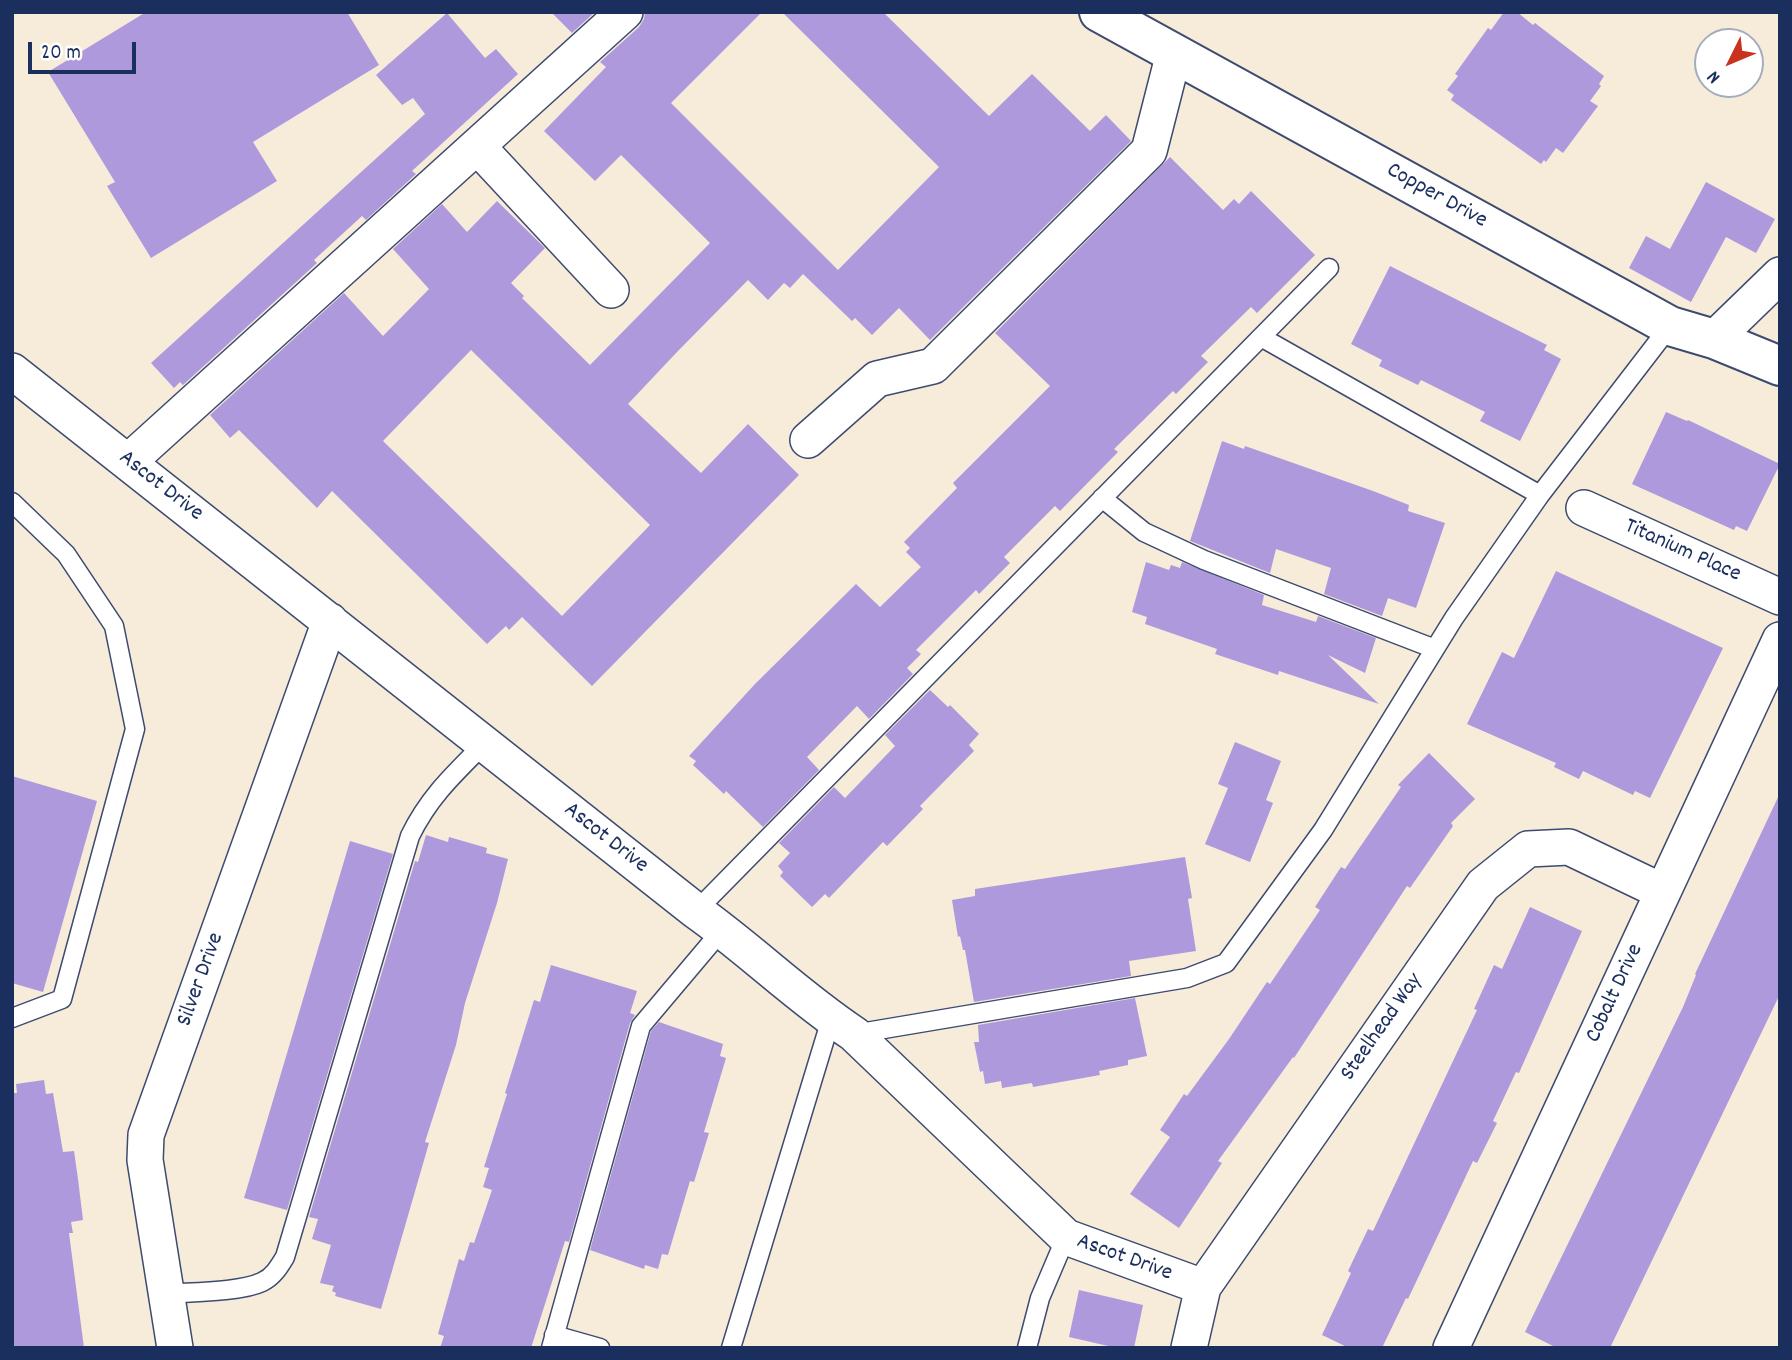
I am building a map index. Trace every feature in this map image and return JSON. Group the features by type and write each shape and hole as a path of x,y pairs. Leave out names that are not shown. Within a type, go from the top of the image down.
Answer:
{"street":[{"path":"128,461 625,12"},
{"name":"Copper Drive","path":"1099,12 1670,326 1714,339 1780,366"},
{"path":"807,440 877,379 933,366 1149,151 1174,53"},
{"path":"477,146 611,290"},
{"path":"1714,339 1780,275"},
{"name":"Ascot Drive","path":"12,371 842,1026 1066,1237 1203,1287"},
{"name":"Titanium Place","path":"1584,508 1780,597"},
{"name":"Silver Drive","path":"175,1348 145,1160 146,1135 330,621"},
{"name":"Cobalt Drive","path":"1451,1348 1780,640"},
{"name":"Steelhead Way","path":"1189,1348 1203,1287 1483,886 1528,849 1569,847 1663,892"}],"lane":[{"path":"600,1348 553,1341 641,1026 709,921 1102,498 1329,268"},
{"path":"731,1348 842,1026 1187,978 1226,963 1323,830 1454,618 1540,495 1670,326"},
{"path":"1261,337 1540,495"},
{"path":"1102,498 1144,532 1204,560 1435,649"},
{"path":"12,502 66,554 114,626 135,729 62,999 12,1018"},
{"path":"166,1294 262,1282 275,1272 285,1257 410,836 422,811 441,787 484,744"},
{"path":"1027,1348 1041,1298 1066,1237"}],"building":[{"path":"146,12 347,12 379,65 253,142 277,181 151,258 107,186 115,182 48,72"},
{"path":"551,12 595,12 572,33"},
{"path":"645,12 762,12 671,103 838,270 939,167 782,12 883,12 989,116 1032,74 1090,131 1106,115 1131,141 930,340 899,308 872,335 855,318 852,321 803,274 790,288 784,283 768,300 748,280 628,404 701,473 748,424 799,475 592,686 522,617 509,630 506,626 487,644 332,491 317,508 239,430 230,438 210,415 344,293 383,336 429,289 393,249 442,204 467,232 497,201 545,248 511,283 524,296 522,298 590,365 710,243 621,155 595,181 544,131 606,67 600,62 639,27","holes":["471,350 650,525 562,616 383,441"]},
{"path":"1504,12 1517,12 1533,25 1535,23 1604,76 1599,84 1601,86 1590,101 1598,106 1563,153 1556,148 1546,162 1544,160 1541,164 1451,100 1454,95 1447,90 1458,76 1455,74 1488,28 1491,30"},
{"path":"447,13 485,58 496,49 518,74 412,171 416,174 366,220 362,216 314,260 317,263 183,385 180,382 174,388 151,363 425,114 413,98 402,105 376,75"},
{"path":"1170,157 1223,210 1234,199 1239,204 1251,191 1315,255 1257,313 1251,307 1201,356 1208,362 1176,394 1173,391 1114,449 1118,452 1060,511 1055,506 1004,557 1010,563 979,594 976,590 916,650 921,654 907,668 913,674 869,719 857,706 807,757 819,770 763,827 726,791 724,794 693,765 696,761 689,756 755,684 856,584 880,607 921,567 906,552 910,548 904,542 957,488 953,483 1050,386 995,333"},
{"path":"1706,182 1775,219 1756,253 1726,237 1691,302 1629,268 1646,236 1670,249"},
{"path":"1390,266 1547,345 1544,350 1561,359 1520,441 1480,421 1485,412 1421,380 1418,385 1379,366 1382,360 1351,344"},
{"path":"1666,412 1780,464 1747,531 1736,526 1734,530 1632,484"},
{"path":"1222,441 1244,449 1245,446 1373,491 1409,505 1408,511 1445,523 1416,608 1388,598 1382,616 1324,594 1331,568 1276,549 1270,573 1190,541"},
{"path":"1146,562 1169,570 1171,565 1180,568 1182,562 1264,595 1262,605 1316,622 1318,616 1376,638 1365,673 1328,655 1379,704 1279,671 1278,675 1215,654 1217,649 1145,624 1147,617 1132,612"},
{"path":"1556,571 1723,648 1650,798 1635,791 1633,795 1583,771 1579,779 1554,767 1556,763 1467,724 1502,652 1514,658"},
{"path":"930,690 948,707 950,705 979,734 969,745 974,751 920,806 923,809 887,846 883,842 829,898 825,894 812,907 780,876 783,872 778,866 790,853 779,843 834,787 845,798 895,746 885,735"},
{"path":"1235,742 1281,761 1266,800 1273,803 1250,862 1205,844 1228,788 1218,784"},
{"path":"1429,753 1475,799 1451,823 1453,826 1410,888 1407,886 1294,1058 1218,1161 1222,1163 1179,1228 1130,1194 1170,1137 1160,1130 1184,1094 1187,1096 1229,1039 1267,982 1270,984 1320,910 1315,907 1341,867 1345,869 1401,787 1398,785"},
{"path":"12,776 97,801 43,992 12,983"},
{"path":"1780,793 1780,994 1610,1348 1557,1348 1525,1332 1683,1007 1695,974"},
{"path":"426,835 448,842 449,837 487,848 486,853 508,859 465,1003 456,1045 425,1142 429,1143 381,1309 335,1296 336,1293 332,1291 334,1286 320,1283 331,1245 312,1239 318,1219 309,1217 415,861 418,862"},
{"path":"350,841 393,854 287,1210 244,1198"},
{"path":"1185,857 1192,898 1188,899 1196,951 1129,961 1131,976 974,1002 965,950 960,936 958,937 952,900 975,896 975,889"},
{"path":"1530,907 1582,931 1519,1073 1516,1072 1493,1121 1497,1123 1477,1163 1473,1161 1382,1348 1349,1348 1322,1335 1351,1273 1348,1271 1368,1229 1373,1231 1477,1010 1474,1009 1494,965 1502,969"},
{"path":"551,965 637,991 630,1013 635,1015 630,1023 569,1242 565,1241 531,1348 440,1348 444,1336 438,1334 459,1259 464,1261 470,1242 474,1243 492,1190 483,1187 489,1168 484,1167 507,1094 505,1093 534,1000 540,1002"},
{"path":"1135,998 1147,1056 1128,1060 1128,1065 1099,1071 1100,1075 1033,1087 1032,1083 1002,1088 1001,1081 985,1084 974,1042 979,1042 978,1025"},
{"path":"659,1022 723,1044 720,1056 726,1058 704,1132 709,1133 694,1182 690,1181 668,1255 662,1254 658,1269 645,1265 644,1269 590,1250 651,1031"},
{"path":"44,1080 46,1094 53,1093 63,1152 74,1151 83,1220 71,1222 73,1233 69,1233 84,1348 12,1348 12,1093 17,1093 16,1084"},
{"path":"1079,1290 1143,1305 1134,1348 1117,1348 1069,1337"}]}
